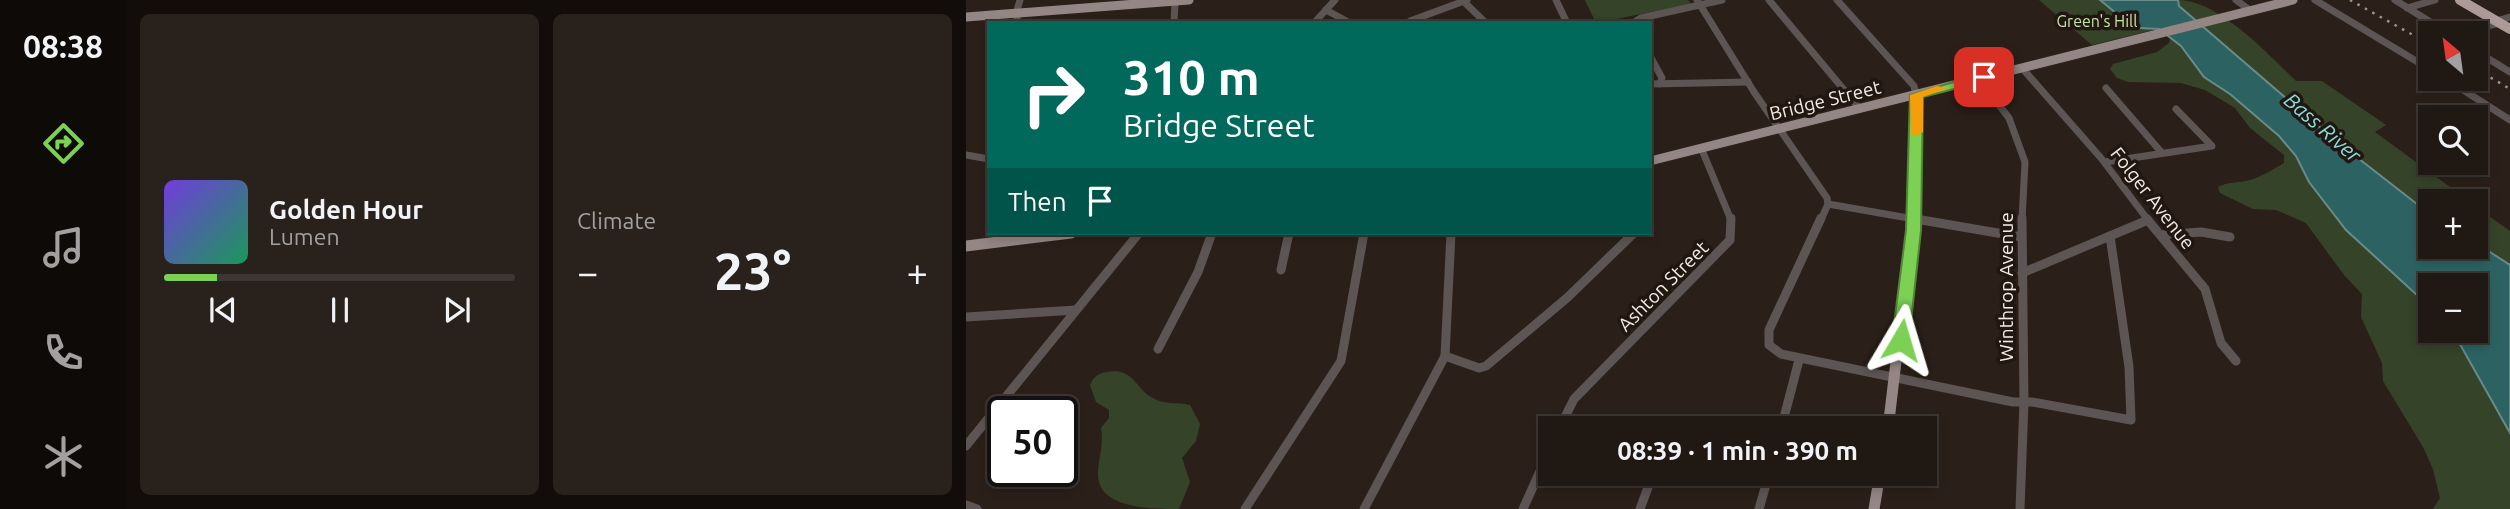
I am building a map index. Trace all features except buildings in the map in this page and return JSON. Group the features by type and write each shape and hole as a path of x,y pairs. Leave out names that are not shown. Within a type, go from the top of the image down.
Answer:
{"highway":[{"path":"2460,0 2510,29"}],"main road":[{"path":"966,17 1017,19 1189,0"},
{"name":"Bridge Street","path":"1652,161 2293,0"},
{"path":"1890,416 1914,219 1916,95"},
{"path":"966,246 1056,235"},
{"path":"1874,509 1878,486"}],"street":[{"path":"1017,19 1020,0"},
{"path":"1316,21 1335,0"},
{"path":"1410,21 1464,0 1484,21"},
{"path":"1556,0 1566,21"},
{"path":"1636,21 1698,2 1722,0"},
{"path":"1769,0 1860,109"},
{"path":"1837,0 1914,86 1916,95"},
{"path":"2236,0 2251,11"},
{"path":"2315,0 2418,62"},
{"path":"2395,0 2428,21"},
{"path":"2407,8 2435,0"},
{"path":"1174,21 1175,2"},
{"path":"1698,2 1748,82 1827,198 1828,204 1769,330 1769,345 1781,354 1799,360 2131,420 2129,367 2110,236"},
{"path":"1326,10 1346,21"},
{"path":"2488,25 2510,17"},
{"path":"2488,58 2510,72"},
{"path":"1652,59 1659,70 1660,84"},
{"name":"Folger Avenue","path":"2022,68 2105,162 2205,289 2221,343 2236,361"},
{"name":"Winthrop Avenue","path":"1979,79 2009,118 2025,162 2021,237 2024,402 2020,509"},
{"path":"1652,84 1748,82"},
{"path":"2106,88 2162,153"},
{"path":"2465,91 2510,120"},
{"path":"2105,162 2212,146 2176,109"},
{"name":"Ashton Street","path":"1566,416 1574,399 1730,240 1731,217 1702,150"},
{"path":"966,155 987,159"},
{"path":"1828,204 2021,237"},
{"path":"2022,273 2148,220"},
{"path":"2161,235 2201,232 2230,237"},
{"path":"966,446 1137,235"},
{"path":"1158,349 1198,272 1211,235"},
{"path":"1280,270 1289,235"},
{"path":"1245,509 1341,361 1348,341 1364,235"},
{"path":"1364,509 1445,356 1451,235"},
{"path":"1445,356 1479,368 1486,366 1568,297 1632,235"},
{"path":"966,317 1076,310"},
{"path":"1784,416 1799,360"},
{"path":"1523,509 1538,476"},
{"path":"1640,509 1649,486"},
{"path":"1759,509 1766,486"},
{"path":"966,505 977,509"}],"green space":[{"path":"1585,0 1688,0 1691,4 1606,21 1595,21"},
{"name":"Green's Hill","path":"2039,0 2115,0 2161,28 2092,45"},
{"path":"2178,0 2193,2 2225,18 2296,81 2322,81 2386,125 2375,132 2418,164 2418,175 2434,175 2453,189 2418,189 2418,207 2331,137 2179,6"},
{"path":"2170,38 2181,46 2204,77 2230,94 2279,136 2296,155 2309,182 2346,230 2418,296 2418,343 2459,343 2461,346 2510,433 2510,509 2433,509 2440,498 2433,469 2423,447 2383,381 2382,363 2361,317 2362,294 2344,275 2306,223 2276,210 2253,209 2220,193 2218,187 2221,185 2266,174 2284,163 2284,155 2250,128 2235,108 2205,90 2181,83 2128,82 2117,78 2110,69 2113,64 2157,52 2169,43"},
{"path":"2488,215 2510,231 2510,265 2488,251"},
{"path":"1115,371 1127,375 1156,400 1190,405 1200,424 1196,441 1182,458 1190,482 1179,509 1127,504 1105,493 1099,484 1101,428 1109,418 1109,410 1096,402 1090,385 1100,374"}],"water":[{"path":"2100,0 2178,0 2179,6 2331,137 2418,205 2418,259 2488,259 2488,251 2510,265 2510,433 2459,343 2488,343 2488,273 2418,273 2418,296 2346,230 2309,182 2296,156 2279,136 2230,94 2204,77 2181,46 2159,29 2121,27 2122,18"}],"railway":[{"path":"2350,0 2418,38"},
{"path":"2488,76 2510,89"}],"slow traffic":[{"path":"1916,132 1916,95 1942,88"}],"route":[{"path":"1901,340 1913,230 1916,95 1984,77"}],"water label":[{"name":"Bass River","path":"2323,127"}]}
